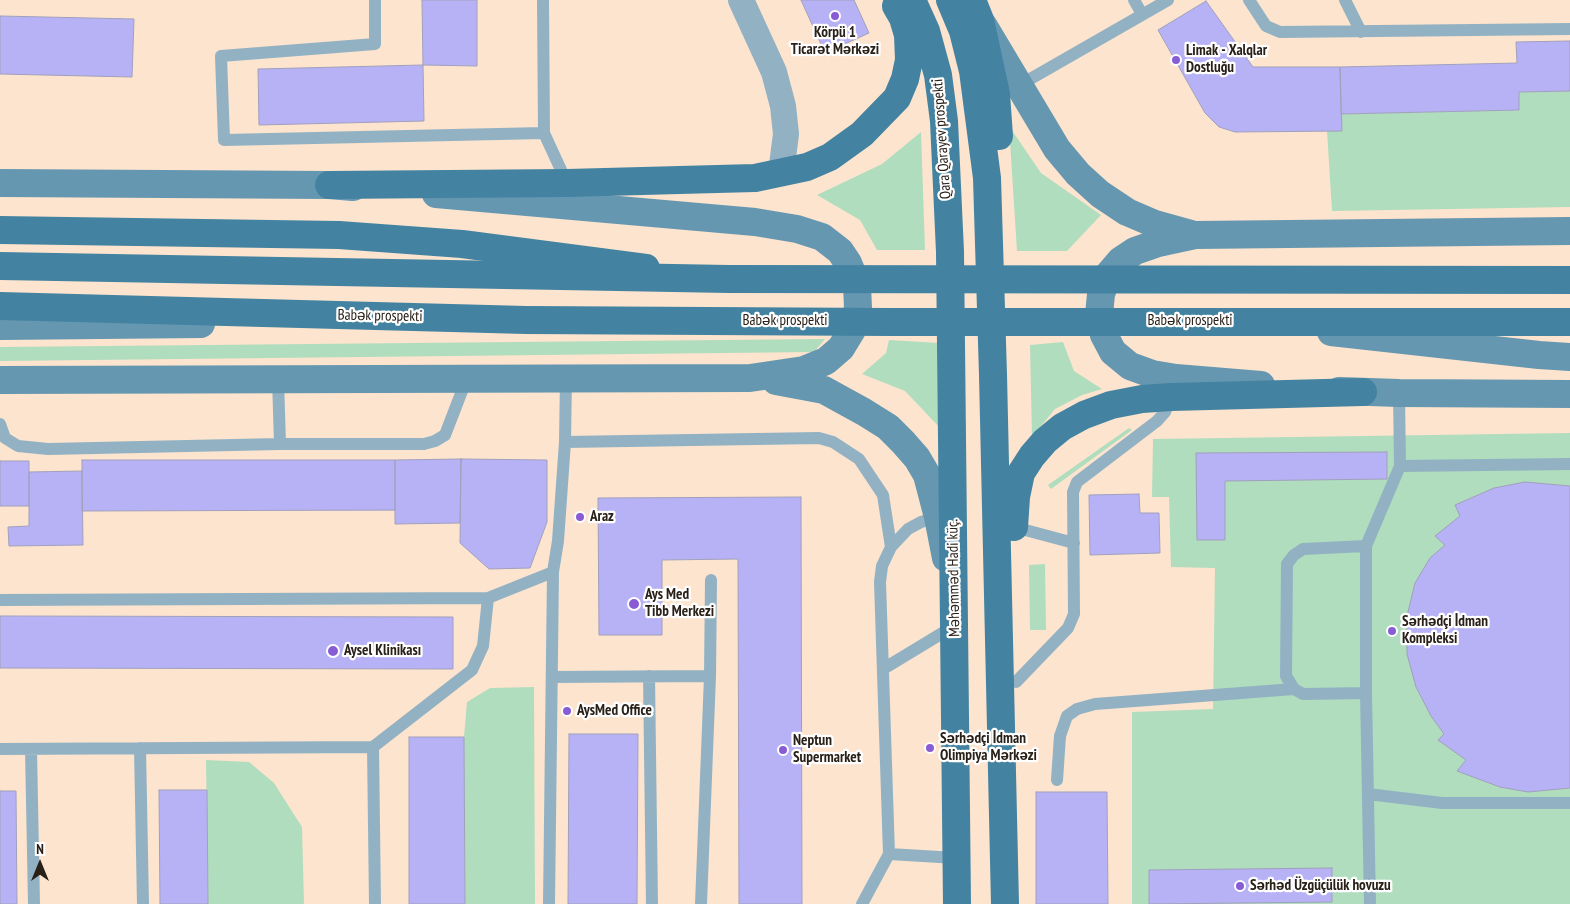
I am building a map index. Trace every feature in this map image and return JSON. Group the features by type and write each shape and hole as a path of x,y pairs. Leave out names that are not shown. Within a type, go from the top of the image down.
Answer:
{"main road":[{"path":"0,183 329,185 567,183 755,178 781,173 806,167 830,157 862,134 897,98 905,79 909,60 908,35 903,18 893,0"},
{"name":"Qara Qarayev prospekti","path":"912,0 926,31 938,75 944,121 950,252"},
{"path":"950,0 963,31 973,71 987,178 1005,904"},
{"path":"976,10 1018,86 1057,149 1078,174 1100,194 1126,212 1155,224 1195,235"},
{"path":"976,10 996,94 1002,176 1014,527 1018,842 1009,904"},
{"path":"0,380 750,378 804,370 826,361 841,348 852,330 858,308 857,285 848,262 840,251 822,237 796,229 755,222 329,185"},
{"path":"0,230 339,235 462,244 729,278"},
{"path":"1570,231 1195,235 1158,243 1135,251 1120,261 1108,275 1101,294 1099,315 1104,335 1113,352 1130,366 1152,374 1176,378 1363,392 1570,394"},
{"name":"Məhəmməd Hadi küç.","path":"950,252 957,904"},
{"path":"0,266 729,278 1570,280"},
{"path":"1240,279 1570,270"},
{"name":"Babək prospekti","path":"0,306 526,320 1570,322"},
{"path":"0,326 526,320"},
{"path":"1240,321 1570,357"},
{"path":"750,378 824,390 888,427 917,458 927,475 938,517 954,617"},
{"path":"1014,527 1016,497 1021,473 1045,441 1062,427 1084,415 1111,405 1142,399 1363,392"}],"street":[{"path":"741,0 774,72 783,106 786,134 781,173"}],"lane":[{"path":"376,0 376,44 221,56 224,140 544,133"},
{"path":"543,0 544,133 567,183"},
{"path":"1134,0 1142,14"},
{"path":"1018,86 1168,0"},
{"path":"1248,0 1266,26 1280,32 1570,29"},
{"path":"1345,0 1361,32"},
{"path":"0,424 5,438 18,446 48,449 280,444 424,444 435,441 444,435 467,378"},
{"path":"549,904 553,572 558,540 565,442 566,378"},
{"path":"278,379 280,444"},
{"path":"1370,904 1366,692 1366,546 1400,466 1399,393"},
{"path":"1016,682 1068,628 1074,614 1073,492 1077,482 1157,421 1166,412 1171,397"},
{"path":"565,442 819,438 833,442 859,459 883,494 891,547"},
{"path":"1400,466 1570,464"},
{"path":"862,904 888,854 880,582 882,566 891,547 908,529 920,522 938,517"},
{"path":"1014,527 1074,543"},
{"path":"1366,546 1303,549 1294,555 1287,564 1286,676 1294,689 1303,694 1366,692"},
{"path":"0,600 488,598 553,572"},
{"path":"701,904 710,676 711,580"},
{"path":"0,749 373,747 472,670 483,646 488,598"},
{"path":"883,669 954,617"},
{"path":"649,676 652,904"},
{"path":"552,677 710,676"},
{"path":"1057,780 1060,736 1067,716 1077,709 1095,704 1294,689"},
{"path":"373,747 375,904"},
{"path":"140,748 142,904"},
{"path":"31,749 34,904"},
{"path":"1368,794 1442,803 1570,803"},
{"path":"888,854 956,858"}],"green space":[{"path":"1570,91 1570,207 1332,211 1327,131 1341,114 1519,110 1519,92"},
{"path":"1009,126 1041,173 1101,215 1067,251 1017,251"},
{"path":"921,132 925,250 877,250 860,220 817,195 882,164"},
{"path":"825,339 814,352 0,361 0,347"},
{"path":"889,340 939,343 944,432 905,391 862,374 886,353"},
{"path":"1063,342 1074,371 1102,389 1082,395 1055,409 1032,437 1030,345"},
{"path":"1129,428 1132,430 1051,489 1048,485"},
{"name":"Sərhədçi İdman Kompleksi","path":"1570,433 1570,904 1132,904 1132,712 1213,709 1215,568 1171,567 1169,497 1152,497 1153,439"},
{"path":"1045,564 1046,630 1030,630 1029,565"},
{"path":"534,687 535,904 465,904 464,737 467,702 490,688"},
{"path":"206,760 249,762 274,783 302,827 304,904 208,904"}],"building":[{"path":"422,0 477,0 477,66 423,65"},
{"name":"Körpü 1 Ticarət Mərkəzi","path":"801,0 854,0 869,33 825,53"},
{"path":"1206,1 1253,67 1340,67 1342,131 1235,132 1219,127 1205,113 1158,30"},
{"path":"0,16 134,19 132,77 0,74"},
{"path":"1570,41 1570,91 1519,92 1519,110 1341,114 1340,67 1517,63 1516,42"},
{"path":"423,65 424,121 259,125 258,69"},
{"path":"1387,452 1387,479 1225,481 1225,540 1197,540 1196,453"},
{"path":"461,459 460,523 395,524 395,460"},
{"path":"461,459 547,460 547,522 530,568 489,569 460,543"},
{"path":"82,460 395,460 395,510 82,511"},
{"path":"0,461 29,461 29,506 0,506"},
{"path":"82,471 83,545 9,546 8,527 29,526 29,472"},
{"path":"1525,482 1570,486 1570,788 1528,792 1500,787 1457,771 1466,760 1438,740 1444,734 1431,716 1416,687 1407,654 1407,616 1415,583 1430,558 1445,545 1435,536 1460,516 1455,505 1494,488"},
{"path":"1139,494 1140,513 1159,513 1160,553 1090,555 1089,495"},
{"path":"801,497 802,904 739,904 738,559 662,560 662,635 599,635 598,498"},
{"path":"0,616 453,617 453,669 0,668"},
{"path":"569,734 638,734 637,904 568,904"},
{"path":"409,737 464,737 465,904 409,904"},
{"path":"159,790 207,790 208,904 160,904"},
{"path":"0,791 16,791 17,904 0,904"},
{"path":"1036,792 1107,792 1108,904 1036,904"},
{"name":"Sərhəd Üzgüçülük hovuzu","path":"1332,868 1332,902 1149,904 1149,870"}],"place":[{"name":"Körpü 1 Ticarət Mərkəzi","path":"835,16"},
{"name":"Limak - Xalqlar Dostluğu","path":"1176,60"},
{"name":"Araz","path":"580,517"},
{"name":"Ays Med Tibb Merkezi","path":"634,604"},
{"name":"Sərhədçi İdman Kompleksi","path":"1392,631"},
{"name":"Aysel Klinikası","path":"333,651"},
{"name":"AysMed Office","path":"567,711"},
{"name":"Sərhədçi İdman Olimpiya Mərkəzi","path":"930,748"},
{"name":"Neptun Supermarket","path":"783,750"},
{"name":"Sərhəd Üzgüçülük hovuzu","path":"1240,886"}]}
